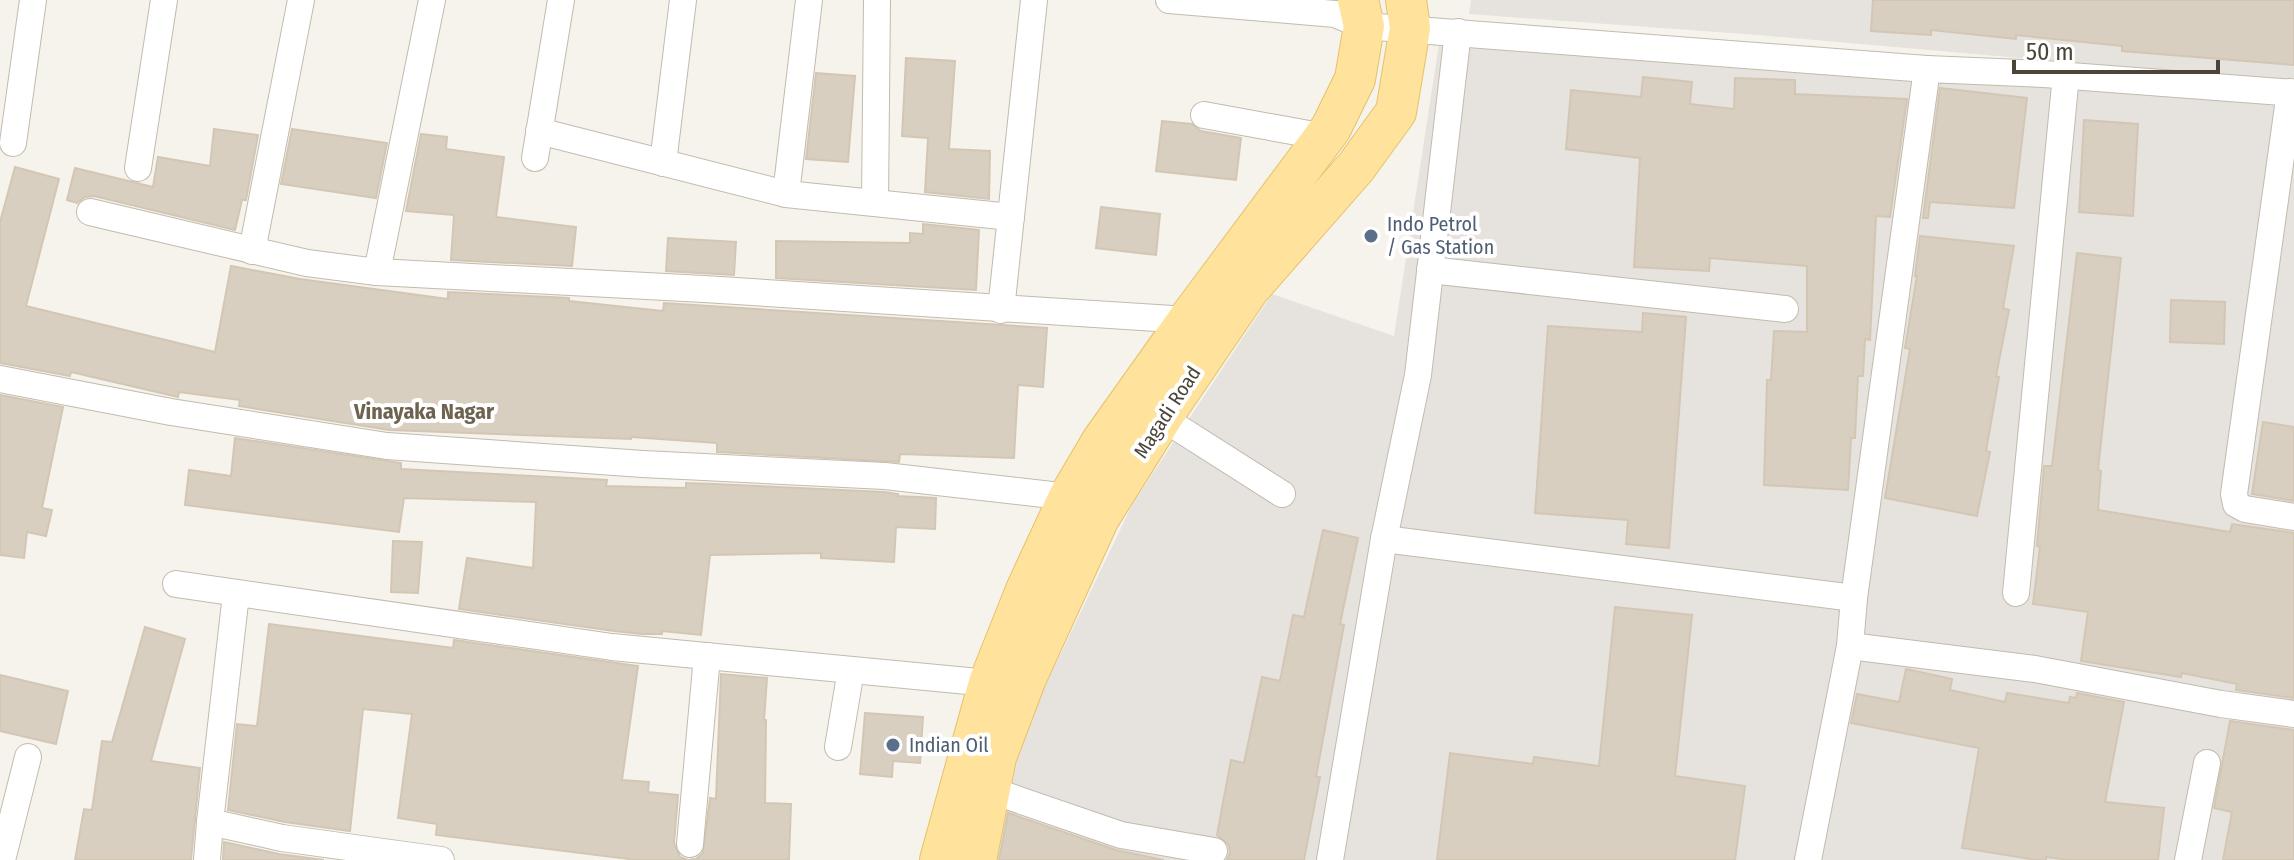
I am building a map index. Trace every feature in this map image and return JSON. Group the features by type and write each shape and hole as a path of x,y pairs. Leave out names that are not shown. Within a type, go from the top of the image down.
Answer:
{"main road":[{"name":"Magadi Road","path":"940,860 989,683 1026,590 1069,497 1102,441 1188,320 1325,137 1355,79 1361,13"},
{"name":"Magadi Road","path":"976,860 996,757 1026,678 1099,518 1161,417 1249,289 1356,167 1396,112 1408,14"}],"street":[{"path":"13,143 33,0"},
{"path":"138,168 164,0"},
{"path":"252,251 301,0"},
{"path":"377,272 432,0"},
{"path":"535,158 561,0"},
{"path":"663,163 683,0"},
{"path":"786,194 809,0"},
{"path":"875,202 877,0"},
{"path":"1001,310 1034,0"},
{"path":"1169,0 1335,14 1408,14 1458,32 1927,69 2066,75 2292,92 2234,494 2236,504 2245,509 2294,517"},
{"path":"1330,860 1384,539 1418,375 1458,32"},
{"path":"1808,860 1850,646 1927,69"},
{"path":"2016,593 2066,75"},
{"path":"1204,115 1325,137"},
{"path":"539,131 786,194 1011,217"},
{"path":"90,212 307,263 377,272 1188,320"},
{"path":"1430,270 1785,309"},
{"path":"0,379 171,412 387,446 643,464 885,476 1069,497"},
{"path":"1161,417 1282,494"},
{"path":"1384,539 1854,598"},
{"path":"176,584 612,647 989,683"},
{"path":"207,860 236,594"},
{"path":"1850,646 2035,669 2221,704 2294,714"},
{"path":"690,844 707,656"},
{"path":"838,747 851,670"},
{"path":"2,860 28,757"},
{"path":"2188,860 2207,763"},
{"path":"990,790 1121,835 1214,851"},
{"path":"210,822 282,838 441,860"}],"shaded area":[{"path":"1471,0 2294,0 2294,82 1758,35 1469,14"},
{"path":"1439,44 1904,80 2056,85 2294,107 2294,860 980,860 1008,764 1133,503 1272,294 1394,336"}],"building":[{"path":"1873,0 2294,0 2294,65 2122,51 2122,46 2016,35 2016,39 1931,30 1931,35 1871,31"},
{"path":"906,58 955,61 949,149 990,151 989,199 925,192 928,138 902,136"},
{"path":"816,73 855,76 848,162 806,159"},
{"path":"1643,77 1692,82 1690,104 1734,109 1735,78 1795,80 1795,94 1907,99 1890,217 1876,216 1870,340 1865,339 1863,376 1858,376 1855,438 1851,438 1848,490 1764,485 1767,380 1771,380 1774,331 1807,332 1807,266 1710,258 1709,271 1634,267 1640,158 1566,149 1571,90 1641,97"},
{"path":"1940,88 2027,98 2014,208 1930,202 1928,218 1923,218"},
{"path":"2084,120 2138,124 2133,216 2079,212"},
{"path":"1162,121 1192,124 1201,131 1241,138 1236,180 1156,171"},
{"path":"214,129 258,135 246,200 242,200 235,230 94,196 85,197 77,203 67,200 75,168 153,187 158,157 210,166"},
{"path":"292,129 387,143 376,198 281,184"},
{"path":"421,134 447,137 446,149 504,157 496,217 576,227 572,266 451,260 454,215 406,211"},
{"path":"15,167 59,179 26,306 215,352 231,266 300,279 448,299 448,292 569,298 569,301 663,311 664,303 1047,328 1043,387 1018,385 1014,458 900,454 899,462 717,452 717,443 631,437 389,430 239,406 240,400 179,392 178,397 71,372 70,376 0,363 0,222"},
{"path":"1101,207 1160,214 1156,255 1096,248"},
{"path":"923,224 979,230 976,290 776,278 776,241 910,243 910,233 923,234"},
{"path":"1920,236 2014,246 2003,308 2009,310 1986,451 1990,452 1977,516 1885,498 1910,349 1905,348"},
{"path":"668,238 736,242 734,275 666,271"},
{"path":"2077,253 2121,258 2098,470 2101,471 2098,510 2230,532 2232,524 2294,533 2294,698 2236,690 2237,684 2182,673 2181,677 2081,661 2088,612 2033,604 2040,547 2037,546 2044,466 2052,466"},
{"path":"2171,300 2225,302 2224,344 2170,342"},
{"path":"1643,313 1686,317 1669,548 1626,544 1628,520 1535,513 1548,326 1642,332"},
{"path":"0,395 63,407 42,508 52,510 46,536 27,532 24,558 0,555"},
{"path":"2263,422 2294,427 2294,501 2252,494"},
{"path":"235,438 401,463 401,469 607,480 606,486 686,488 686,483 715,484 884,492 936,498 935,529 896,527 894,562 821,558 821,553 710,555 701,635 614,631 459,609 467,558 533,568 536,502 404,498 399,532 185,505 189,470 231,476"},
{"path":"1323,530 1358,538 1340,624 1344,625 1304,860 1227,860 1229,845 1217,835 1231,760 1244,763 1262,677 1280,681 1293,615 1304,617"},
{"path":"393,541 422,542 418,593 391,592"},
{"path":"1615,607 1692,615 1675,776 1745,786 1735,860 1437,860 1450,753 1533,764 1534,757 1599,766"},
{"path":"269,624 453,648 454,640 638,666 622,780 649,782 648,792 678,795 674,843 680,857 688,860 637,860 436,835 437,824 398,818 412,714 363,709 350,831 228,810 237,724 257,726"},
{"path":"145,627 185,639 151,761 200,768 191,860 75,860 84,809 92,810 102,741 112,742"},
{"path":"1906,669 1952,679 1950,690 2005,702 2007,693 2069,703 2070,697 2076,698 2077,693 2124,702 2105,802 2164,808 2158,860 2046,857 2046,860 2037,860 1962,848 1979,748 1851,723 1857,694 1899,702"},
{"path":"721,674 767,678 765,803 791,804 789,860 688,860 696,859 703,853 710,798 716,799"},
{"path":"0,675 68,691 56,744 0,731"},
{"path":"865,713 923,717 920,763 893,761 892,777 860,774"},
{"path":"2230,721 2294,730 2294,860 2223,860 2232,812 2214,808"},
{"path":"1008,813 1116,850 1164,860 999,860"},
{"path":"224,842 279,854 324,860 223,860"}],"place":[{"name":"Indo Petrol / Gas Station","path":"1371,236"},
{"name":"Indian Oil","path":"893,745"}],"district":[{"name":"Vinayaka Nagar","path":"424,411"}]}
